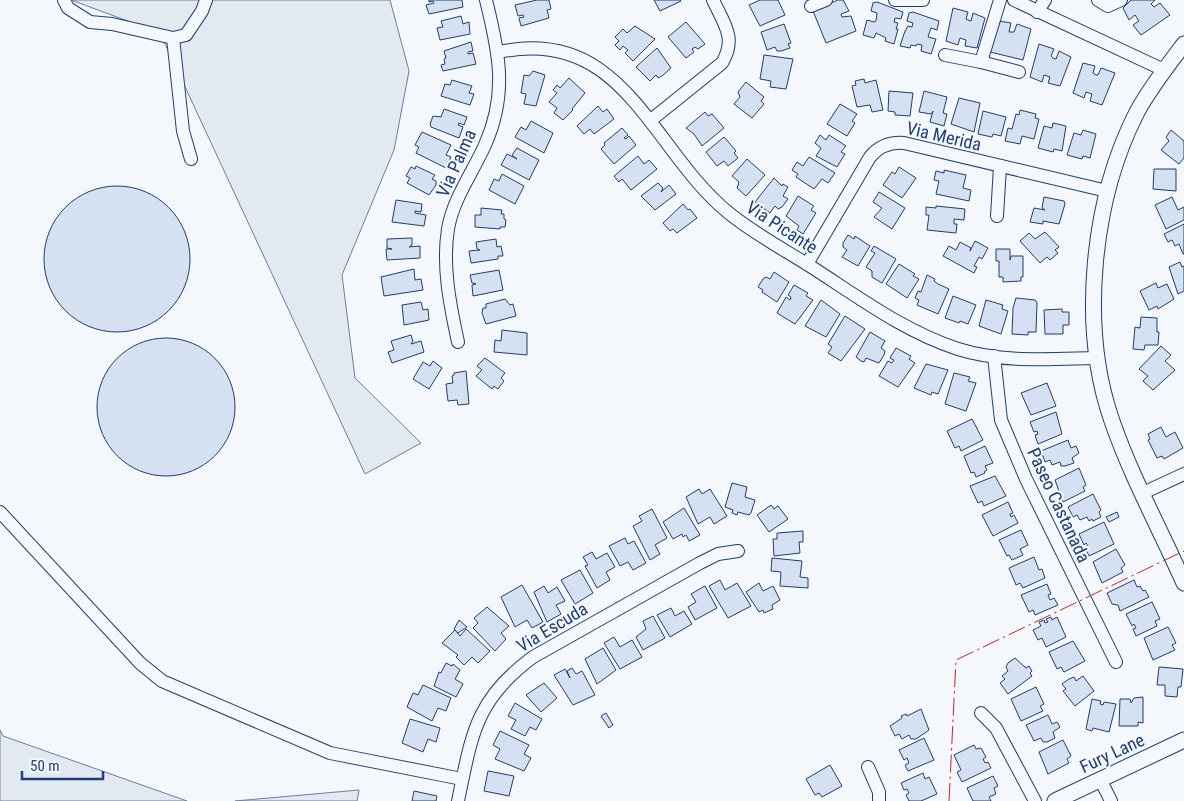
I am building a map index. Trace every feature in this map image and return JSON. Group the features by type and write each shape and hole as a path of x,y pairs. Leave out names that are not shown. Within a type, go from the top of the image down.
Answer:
{"main road":[{"path":"1184,44 1164,70 1137,112 1107,191 1095,256 1096,358 1112,420 1184,583"},
{"name":"Fury Lane","path":"1056,801 1184,740"}],"street":[{"path":"64,0 68,8 90,22 112,24 173,38 186,35 202,11 206,0"},
{"name":"Via Palma","path":"458,342 452,313 446,258 448,227 459,196 485,144 493,121 500,90 498,52 486,0"},
{"path":"651,120 722,63 729,51 730,36 713,0"},
{"path":"811,6 826,0"},
{"path":"895,0 923,0"},
{"path":"981,62 1000,0"},
{"path":"1014,0 1164,70"},
{"path":"1038,12 1045,0"},
{"path":"1098,0 1108,6 1121,0"},
{"path":"173,38 183,131 191,159"},
{"name":"Via Picante","path":"498,52 540,48 576,56 608,75 651,120 697,182 718,204 745,225 898,323 958,349 994,356 1012,359 1096,358"},
{"path":"945,55 1019,72"},
{"name":"Via Merida","path":"807,264 870,157 882,146 904,143 1107,191"},
{"path":"997,216 1000,167"},
{"name":"Paseo Castanada","path":"994,356 1001,420 1026,479 1116,662"},
{"path":"1143,493 1184,474"},
{"path":"0,512 134,657 162,681 330,753 462,779"},
{"name":"Via Escuda","path":"458,801 472,734 483,708 499,686 520,666 548,648 700,563 718,554 738,551"},
{"path":"982,713 996,728 1034,801"},
{"path":"868,766 879,792 879,801"},
{"path":"1100,779 1110,801"}],"shaded area":[{"path":"71,0 390,0 409,71 394,150 342,275 355,378 421,443 365,474 160,33"},
{"path":"0,730 3,736 187,801 0,801"},
{"path":"359,790 357,801 235,801"}],"building":[{"path":"429,0 462,0 463,7 429,14 426,5 434,3 433,1 429,2"},
{"path":"537,0 549,0 551,9 547,10 549,18 521,26 519,18 524,17 523,15 518,16 515,5"},
{"path":"654,0 680,0 681,1 660,11"},
{"path":"760,0 778,0 785,15 760,26 749,5"},
{"path":"838,0 843,0 849,11 841,14 842,17 851,16 856,31 826,43 813,11"},
{"path":"1131,0 1155,0 1151,4 1154,7 1160,3 1170,15 1141,35 1133,25 1139,21 1135,15 1129,20 1123,8"},
{"path":"877,2 903,12 901,19 895,18 894,22 898,23 896,29 898,29 894,44 885,41 886,38 876,33 874,38 863,35 867,20 876,21 877,13 871,11 873,3"},
{"path":"953,8 968,12 966,19 971,21 973,13 985,18 977,48 965,46 966,40 960,38 958,45 946,41"},
{"path":"913,12 939,21 937,30 931,28 928,37 936,39 931,54 921,51 922,45 911,45 910,48 900,46 908,26 912,27 913,23 907,21 909,13"},
{"path":"461,16 463,24 469,22 470,34 440,40 437,28 443,27 441,21"},
{"path":"999,21 1011,23 1009,32 1014,32 1017,24 1031,29 1023,60 990,52"},
{"path":"686,22 705,44 698,49 695,47 692,49 694,52 686,58 668,37"},
{"path":"784,24 791,43 788,44 790,48 777,51 775,47 767,50 761,32"},
{"path":"635,26 655,39 633,61 625,53 628,50 623,46 620,50 615,45 619,41 615,37 623,29 627,33"},
{"path":"471,42 473,51 468,52 468,54 473,53 476,64 443,71 441,65 445,64 444,59 446,58 444,51"},
{"path":"1039,44 1054,49 1051,56 1053,58 1056,59 1059,51 1071,57 1060,86 1048,83 1050,77 1044,75 1042,82 1030,77"},
{"path":"657,48 671,68 662,76 658,78 656,75 650,81 636,67"},
{"path":"764,55 793,59 786,89 770,87 771,81 760,79"},
{"path":"1083,63 1095,66 1093,73 1096,75 1098,75 1101,68 1115,73 1102,105 1090,101 1092,94 1086,92 1084,98 1073,93"},
{"path":"533,71 545,75 536,106 524,104 526,94 521,93 524,75 529,76"},
{"path":"569,78 585,93 563,120 554,113 557,108 549,102 557,93 553,90 557,85 560,88"},
{"path":"864,79 865,83 876,80 883,110 872,112 870,105 857,107 852,86 856,85 855,81"},
{"path":"452,80 472,86 469,93 474,94 470,105 441,96 445,84 450,85"},
{"path":"746,82 764,97 761,101 764,104 752,118 734,104 740,97 738,92"},
{"path":"889,91 913,93 910,116 895,115 895,112 888,111"},
{"path":"924,91 947,97 943,113 947,114 944,126 930,122 933,111 931,114 919,112"},
{"path":"959,98 980,103 974,132 951,124"},
{"path":"840,104 857,114 852,121 855,123 847,136 827,124"},
{"path":"598,106 603,112 607,109 614,119 594,134 590,129 584,134 577,126"},
{"path":"444,109 467,117 464,125 459,123 458,125 463,127 459,138 431,127 430,124 433,116 441,117"},
{"path":"1020,110 1036,114 1035,118 1039,119 1034,139 1022,136 1020,144 1005,141 1008,128 1012,129 1016,114 1019,115"},
{"path":"983,111 1006,117 1001,136 993,134 992,137 978,134"},
{"path":"705,112 708,116 712,114 724,128 702,146 694,134 686,128"},
{"path":"531,121 553,133 544,153 515,137 521,127 526,130"},
{"path":"1053,123 1066,126 1062,151 1054,149 1053,152 1038,148 1044,126 1052,128"},
{"path":"622,128 628,135 624,138 626,139 629,136 636,145 614,164 601,149 605,145 604,143"},
{"path":"1083,130 1096,134 1090,158 1083,156 1082,159 1067,155 1074,133 1081,135"},
{"path":"1171,130 1184,141 1184,158 1179,164 1161,150 1169,141 1166,137"},
{"path":"422,132 451,145 446,155 451,157 446,168 416,153 419,147 415,145"},
{"path":"820,135 826,140 829,135 846,146 841,152 845,154 837,167 816,156 821,148 815,143"},
{"path":"724,137 736,151 734,153 738,158 728,166 724,161 717,166 706,152"},
{"path":"517,148 539,160 529,180 501,165 507,154 517,159 512,155"},
{"path":"638,156 644,164 649,160 657,169 631,190 622,179 619,182 614,176"},
{"path":"809,157 835,173 828,183 822,179 814,189 796,177 798,174 792,170 797,162 803,166"},
{"path":"747,159 765,175 746,196 737,188 739,182 732,176"},
{"path":"416,166 435,175 432,179 436,181 436,185 429,195 407,183 410,178 406,176 411,167 415,169"},
{"path":"899,167 916,178 902,198 883,185 892,172 895,174"},
{"path":"1154,169 1176,169 1176,191 1153,189"},
{"path":"944,170 966,175 963,188 971,190 969,201 936,194 939,181 934,180 936,171 944,173"},
{"path":"502,174 524,186 515,204 489,190 494,179 499,181"},
{"path":"774,178 782,186 783,184 788,187 783,196 788,199 782,207 778,209 775,206 770,213 755,202"},
{"path":"658,183 663,188 661,192 669,185 676,194 655,210 641,196"},
{"path":"117,186 145,192 168,208 184,231 190,259 184,287 168,310 145,326 117,332 89,326 66,310 50,287 44,259 50,231 66,208 89,192"},
{"path":"879,192 905,208 892,229 874,217 882,208 873,202"},
{"path":"798,196 814,206 811,210 816,213 803,234 797,230 799,226 786,216"},
{"path":"1044,197 1064,201 1065,204 1059,224 1043,221 1043,224 1030,222 1034,208 1045,210 1042,208"},
{"path":"1172,197 1178,210 1184,207 1184,220 1166,229 1155,205"},
{"path":"396,200 422,204 421,212 415,211 415,213 426,215 424,226 392,222"},
{"path":"683,204 697,218 677,233 673,229 670,231 663,223"},
{"path":"936,206 965,209 964,220 954,219 954,224 957,224 956,233 927,230 929,215 926,215 926,207 936,208"},
{"path":"481,208 502,210 501,214 504,214 504,219 506,220 505,227 500,227 500,229 475,227 475,215 481,215"},
{"path":"1184,224 1183,254 1179,244 1175,246 1172,240 1168,242 1164,234"},
{"path":"1045,232 1059,247 1055,250 1058,253 1050,260 1047,257 1040,263 1020,241 1029,233 1035,239"},
{"path":"848,235 854,239 855,236 870,246 858,266 842,257 847,250 843,247 843,243"},
{"path":"412,238 412,245 409,247 420,246 420,258 387,260 386,249 392,249 387,248 387,239"},
{"path":"496,239 497,247 501,246 503,256 498,256 498,259 471,263 469,251 480,250 477,249 476,242"},
{"path":"975,241 988,248 982,259 979,257 974,266 977,267 974,273 943,256 949,246 956,250 960,242 971,248 970,251"},
{"path":"874,246 896,259 882,283 872,277 872,271 866,267 875,253 871,251"},
{"path":"996,249 1010,249 1010,260 1011,256 1023,256 1023,277 1021,277 1021,281 1003,282 1003,277 999,277 999,261 996,261"},
{"path":"1180,262 1182,267 1184,266 1184,291 1178,294 1169,267"},
{"path":"899,264 915,274 913,276 919,279 907,298 886,284"},
{"path":"414,269 415,280 421,279 423,290 384,296 381,277"},
{"path":"499,270 503,290 473,296 472,285 476,284 472,283 470,275"},
{"path":"774,272 789,282 777,302 758,287 763,279 766,277 770,279"},
{"path":"927,275 935,279 934,281 938,284 949,289 938,314 917,305 919,300 915,298 918,291 921,292"},
{"path":"1156,283 1158,288 1167,284 1174,299 1158,309 1157,306 1149,310 1140,291"},
{"path":"794,285 808,293 806,296 813,300 795,324 777,313 786,297 790,300 791,297 788,295"},
{"path":"953,296 976,305 968,324 945,318"},
{"path":"1016,298 1035,300 1037,303 1036,332 1028,332 1028,335 1012,334 1013,308"},
{"path":"505,299 510,305 513,304 516,316 486,324 482,313 483,308 486,308 486,304"},
{"path":"821,300 840,314 826,337 805,326"},
{"path":"986,300 1003,305 1002,309 1008,311 1001,334 979,326"},
{"path":"421,302 423,310 428,309 429,320 404,325 402,305"},
{"path":"1062,309 1062,312 1069,312 1069,325 1063,325 1063,334 1045,334 1044,310"},
{"path":"845,316 865,329 841,361 828,353 832,347 828,344"},
{"path":"1141,317 1157,318 1157,332 1159,332 1158,345 1145,345 1144,350 1133,349 1135,327 1140,328"},
{"path":"502,330 527,333 527,355 494,352 495,340 501,341"},
{"path":"870,332 885,341 881,348 885,351 884,355 879,363 866,358 864,362 856,357"},
{"path":"411,335 413,341 411,344 421,341 424,352 392,363 388,352 394,350 391,341"},
{"path":"166,338 192,343 215,358 230,381 235,407 230,433 215,456 192,471 166,476 140,471 117,456 102,433 97,407 102,381 117,358 140,343"},
{"path":"1161,346 1171,355 1165,361 1175,370 1153,390 1143,381 1148,376 1139,369"},
{"path":"896,348 911,356 909,359 915,363 898,387 879,376 888,361 892,363 894,360 890,358"},
{"path":"485,358 505,373 501,378 504,381 498,389 494,386 492,389 476,376 482,370 477,366"},
{"path":"433,361 442,368 429,389 413,379 423,362 430,366"},
{"path":"926,364 948,370 938,394 932,392 931,395 914,388"},
{"path":"466,371 469,404 458,405 457,400 448,401 446,384 453,383 452,376 454,373"},
{"path":"954,373 970,377 968,381 976,383 966,411 945,404"},
{"path":"1047,383 1056,406 1031,415 1021,393"},
{"path":"1056,412 1062,434 1038,444 1035,435 1038,434 1037,431 1034,432 1030,422"},
{"path":"972,419 983,440 961,451 959,446 955,448 947,431"},
{"path":"1161,427 1166,437 1175,432 1183,448 1164,459 1162,456 1157,458 1148,440 1150,439 1148,434"},
{"path":"1068,440 1071,448 1076,446 1079,453 1072,458 1074,463 1061,466 1060,462 1052,465 1050,460 1045,462 1041,451"},
{"path":"985,446 993,463 985,466 987,470 985,473 976,477 974,472 971,473 964,456"},
{"path":"1079,468 1086,485 1083,487 1085,491 1063,502 1055,480"},
{"path":"995,476 1006,496 984,506 982,501 978,503 970,486"},
{"path":"732,483 747,487 745,497 755,500 749,515 738,512 737,515 732,513 733,510 725,507"},
{"path":"699,489 702,494 710,489 727,516 714,524 710,517 698,524 686,497"},
{"path":"1093,494 1101,510 1099,512 1101,517 1089,521 1087,517 1080,520 1077,515 1073,517 1068,507"},
{"path":"1008,502 1013,513 1010,514 1011,517 1014,515 1018,523 993,536 982,515"},
{"path":"771,505 774,509 778,506 788,519 769,532 757,515"},
{"path":"684,508 700,535 689,541 686,535 683,537 682,534 673,539 663,522"},
{"path":"652,509 667,538 655,545 660,554 650,560 633,526 642,521 639,516"},
{"path":"1117,512 1119,517 1109,522 1106,517"},
{"path":"1104,522 1114,544 1089,556 1085,547 1088,546 1086,543 1084,545 1079,534"},
{"path":"1021,530 1028,545 1020,549 1023,555 1012,560 1009,555 1007,556 999,540"},
{"path":"803,531 803,542 799,542 800,553 774,556 773,539 777,539 777,533"},
{"path":"625,538 628,544 634,541 646,563 633,570 628,562 620,566 609,546"},
{"path":"1116,549 1125,565 1121,568 1123,572 1102,583 1093,562"},
{"path":"592,552 596,559 607,553 615,567 606,572 610,580 597,588 585,566 588,565 583,557"},
{"path":"1034,557 1039,570 1042,569 1045,578 1023,588 1020,583 1016,585 1009,568"},
{"path":"772,558 802,561 800,577 808,578 808,588 780,586 781,572 771,571"},
{"path":"580,570 593,593 575,604 561,580"},
{"path":"720,580 725,590 737,583 751,606 728,618 709,586"},
{"path":"1134,580 1137,587 1140,586 1143,591 1145,590 1149,597 1120,611 1118,605 1112,604 1107,593"},
{"path":"759,583 763,591 773,586 780,600 772,605 773,609 764,613 763,610 759,612 746,592"},
{"path":"1047,584 1051,594 1048,595 1050,600 1054,598 1058,605 1035,615 1033,610 1029,612 1021,595"},
{"path":"522,585 543,622 532,628 527,620 515,627 501,597"},
{"path":"544,586 548,593 557,587 565,601 556,605 561,614 547,622 534,592"},
{"path":"705,586 717,608 695,620 688,607 696,602 691,594"},
{"path":"1152,602 1160,619 1155,621 1157,626 1136,636 1133,629 1136,628 1134,624 1132,626 1126,614"},
{"path":"487,607 509,626 501,633 506,639 495,651 473,628 478,623 474,618"},
{"path":"671,608 675,616 684,611 692,624 670,637 657,615"},
{"path":"653,616 665,638 643,650 636,637 646,629 643,621"},
{"path":"1051,617 1052,620 1057,617 1066,637 1046,647 1042,638 1038,640 1033,630 1041,626 1039,622 1044,620 1045,623 1048,622 1046,619"},
{"path":"459,620 467,627 458,633 454,629"},
{"path":"1168,627 1176,643 1172,645 1175,650 1153,660 1144,638"},
{"path":"466,629 490,651 478,663 472,657 464,665 456,657 458,655 442,643 455,630 460,636"},
{"path":"614,637 620,647 632,640 642,657 620,669 604,643"},
{"path":"1073,641 1085,661 1064,672 1061,667 1057,669 1049,652"},
{"path":"603,648 616,670 597,684 585,659"},
{"path":"1015,658 1026,668 1029,666 1032,676 1008,694 1000,683 1005,679 1002,676 1008,671 1006,667 1008,663"},
{"path":"446,663 452,666 453,664 460,670 455,679 463,684 456,697 434,686 439,672 441,673"},
{"path":"1159,667 1183,669 1181,687 1178,687 1177,697 1165,696 1165,685 1157,685"},
{"path":"572,668 576,674 582,671 595,695 573,705 554,675 565,669 570,678 567,671"},
{"path":"1083,676 1094,691 1075,706 1063,691 1066,689 1062,684 1074,677 1076,681"},
{"path":"544,683 557,698 541,712 526,695"},
{"path":"423,685 451,698 446,711 438,708 432,721 407,707 413,693 418,695"},
{"path":"1036,687 1044,704 1040,706 1043,711 1021,721 1011,699"},
{"path":"1143,697 1143,723 1138,722 1138,726 1119,726 1120,699 1130,699 1131,703 1134,698"},
{"path":"1092,699 1101,701 1100,704 1103,705 1104,702 1116,704 1109,732 1093,728 1092,731 1086,729"},
{"path":"515,703 542,719 536,730 530,727 525,736 511,729 516,720 508,716"},
{"path":"921,709 929,730 916,739 911,739 909,735 902,739 899,734 895,736 890,726 902,718 901,716 906,714 907,716"},
{"path":"606,713 613,725 609,728 601,716"},
{"path":"1048,715 1052,724 1057,722 1060,727 1053,732 1055,738 1047,742 1043,742 1041,738 1034,741 1026,725"},
{"path":"410,719 440,728 436,742 428,739 423,752 402,743"},
{"path":"500,731 529,745 524,754 531,758 524,771 495,759 500,749 493,745"},
{"path":"924,738 934,760 908,771 905,765 909,763 907,758 904,760 899,750"},
{"path":"1063,740 1071,756 1067,759 1069,763 1048,774 1039,752"},
{"path":"974,745 976,749 981,748 986,757 983,759 985,763 988,762 991,768 962,782 957,772 961,770 954,755"},
{"path":"830,765 842,786 822,797 819,793 815,795 806,779"},
{"path":"488,771 514,776 509,796 484,791"},
{"path":"923,773 925,779 929,777 937,794 921,801 909,801 906,795 909,793 907,789 904,790 901,783"},
{"path":"993,776 998,786 994,788 996,794 989,797 991,801 973,801 967,788"},
{"path":"414,791 437,796 436,801 412,801"}],"power":[{"path":"949,801 956,660 1184,551"}]}
